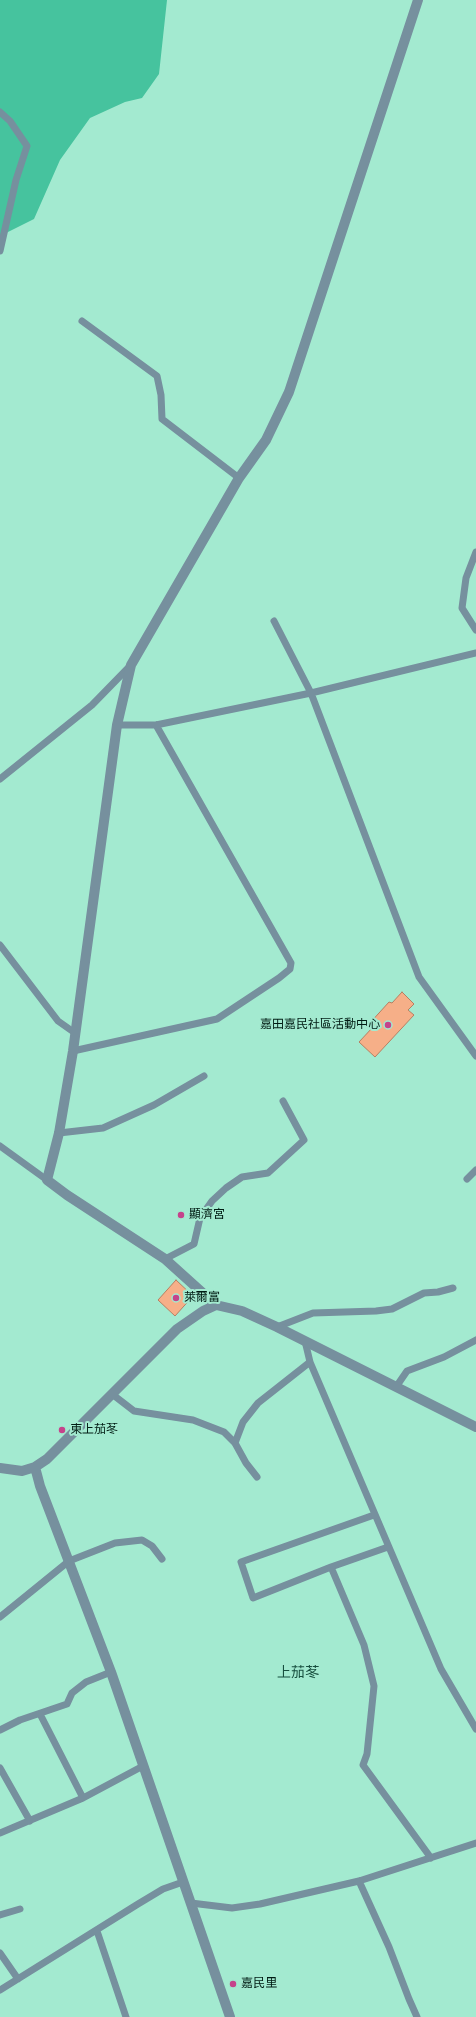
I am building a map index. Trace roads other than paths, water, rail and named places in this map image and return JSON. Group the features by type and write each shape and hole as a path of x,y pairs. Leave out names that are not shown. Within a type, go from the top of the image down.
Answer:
{"street":[{"path":"418,0 289,392 266,440 239,478 131,665 117,725 76,1033 59,1133 47,1180 66,1195 166,1259 216,1305 242,1311 277,1327 476,1427"},
{"path":"0,1468 22,1471 35,1467 60,1447 177,1329 202,1310 216,1305"},
{"path":"35,1467 40,1486 111,1672 230,2017"}],"lane":[{"path":"0,112 10,121 27,146 16,180 0,251"},
{"path":"82,321 157,376 161,395 162,419 239,478"},
{"path":"476,552 466,578 462,608 476,630"},
{"path":"274,621 311,693 419,977 476,1056"},
{"path":"117,725 156,725 311,693 476,653"},
{"path":"0,779 92,705 131,665"},
{"path":"73,1051 217,1019 279,978 290,969 291,963 156,725"},
{"path":"0,945 58,1021 76,1033"},
{"path":"59,1133 103,1128 154,1106 204,1076"},
{"path":"166,1259 194,1244 200,1218 212,1201 226,1188 242,1177 268,1173 304,1140 283,1101"},
{"path":"0,1146 47,1180"},
{"path":"468,1179 476,1170"},
{"path":"277,1327 313,1313 392,1309 424,1293 438,1292 453,1288"},
{"path":"396,1387 407,1371 444,1357 476,1340"},
{"path":"305,1341 310,1362 441,1669 476,1729"},
{"path":"235,1443 243,1422 258,1404 310,1362"},
{"path":"112,1394 134,1411 193,1420 224,1432 235,1443 246,1463 257,1477"},
{"path":"374,1515 241,1562 254,1598 331,1567 388,1547"},
{"path":"0,1617 69,1561 115,1543 142,1540 152,1546 162,1559"},
{"path":"331,1567 364,1645 374,1686 367,1754 363,1765 431,1858"},
{"path":"0,1730 20,1720 67,1704 72,1693 86,1682 111,1672"},
{"path":"40,1714 83,1798"},
{"path":"0,1833 83,1798 143,1766"},
{"path":"0,1768 30,1821"},
{"path":"191,1903 232,1908 260,1904 359,1881 476,1843"},
{"path":"359,1881 389,1947 417,2017"},
{"path":"0,1990 157,1893 183,1882"},
{"path":"0,1915 20,1909"},
{"path":"97,1931 126,2017"},
{"path":"0,1953 18,1979"}],"place":[{"name":"嘉田嘉民社區活動中心","path":"388,1025"},
{"name":"顯濟宮","path":"181,1215"},
{"name":"萊爾富","path":"176,1298"},
{"name":"東上茄苳","path":"62,1430"},
{"name":"嘉民里","path":"233,1984"}],"district":[{"name":"上茄苳","path":"298,1673"}]}
